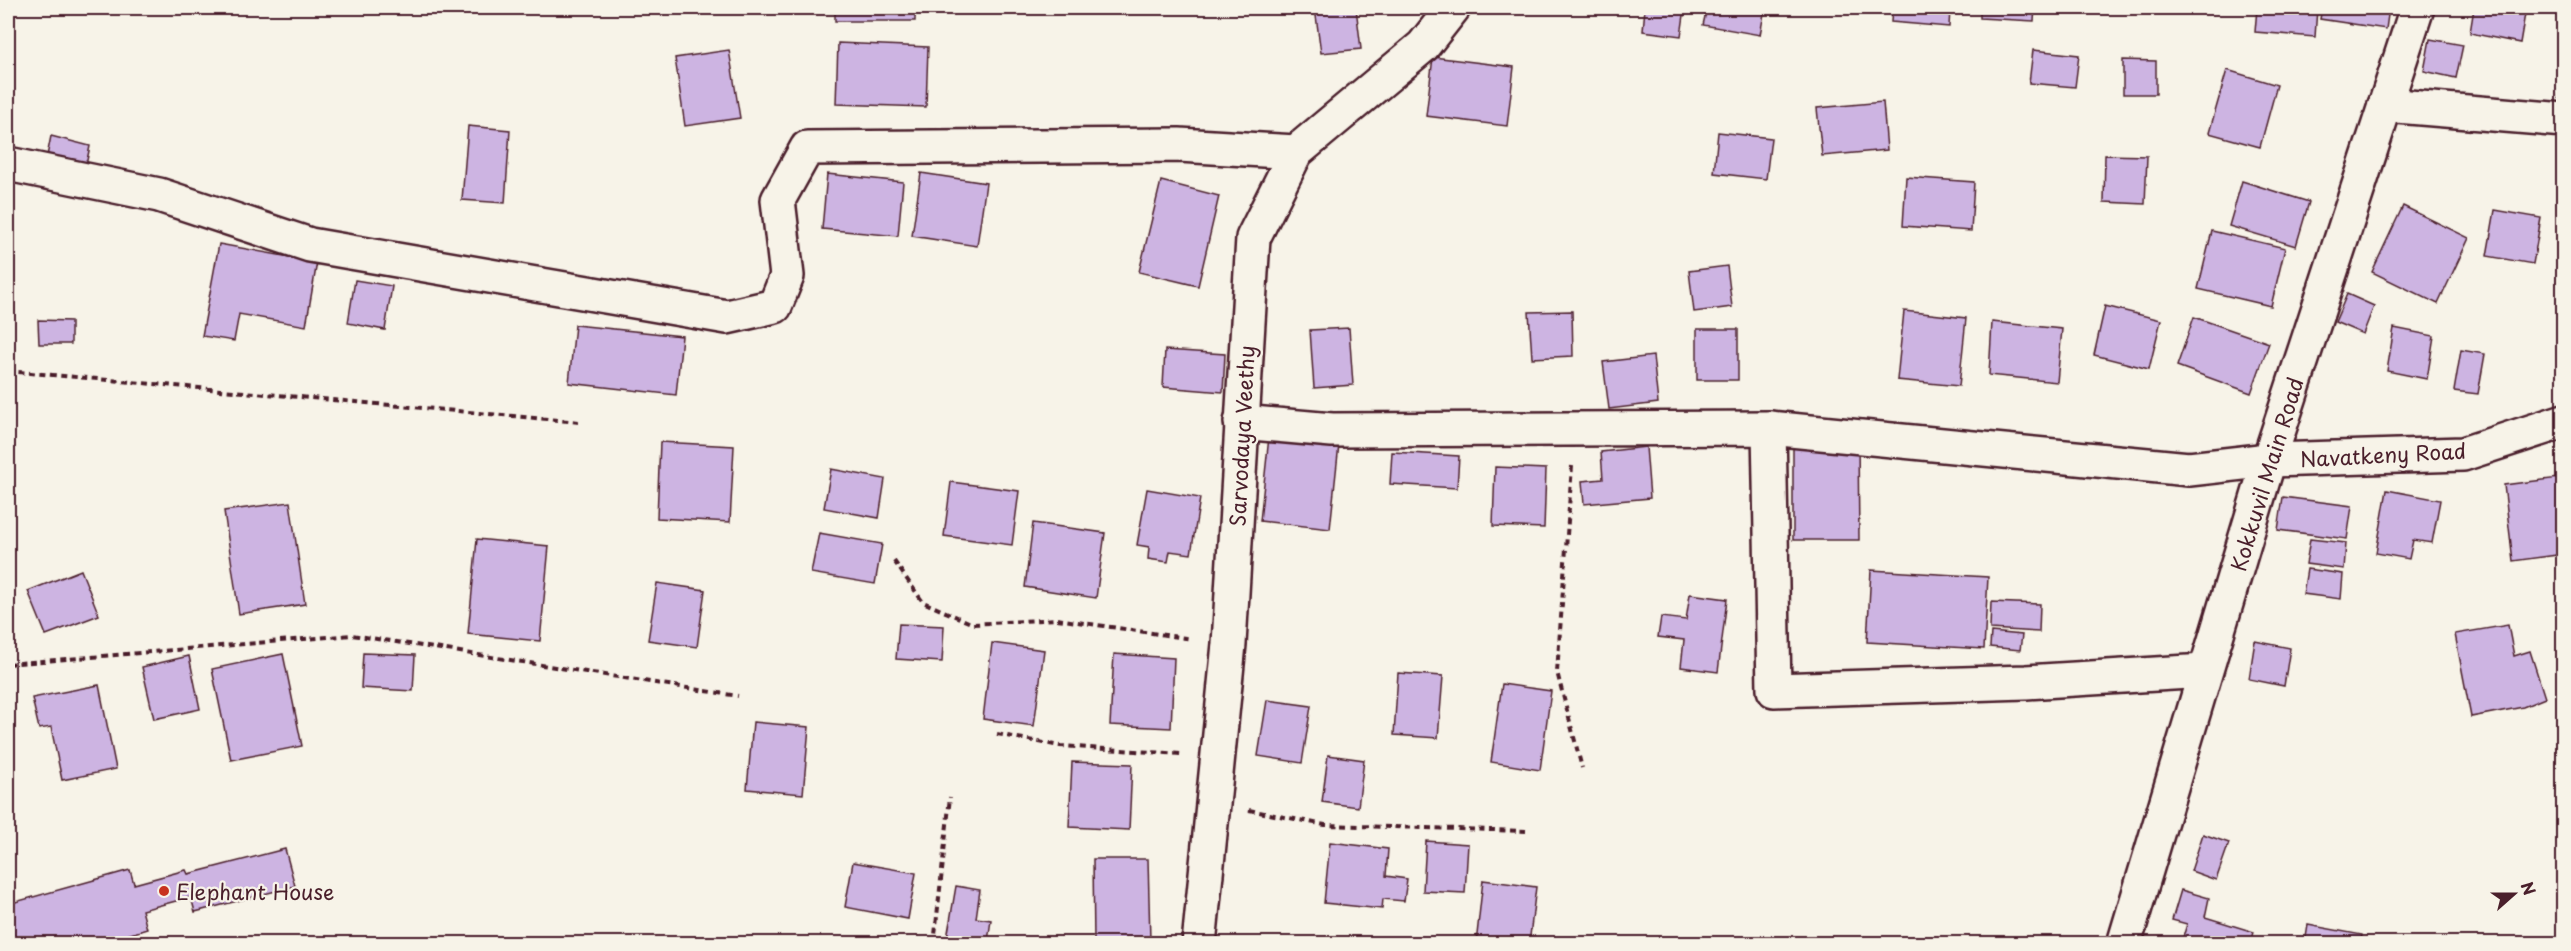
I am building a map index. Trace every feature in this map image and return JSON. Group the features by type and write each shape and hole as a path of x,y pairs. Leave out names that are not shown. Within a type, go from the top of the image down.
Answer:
{"street":[{"name":"Sarvodaya Veethy","path":"1199,944 1229,644 1253,238 1296,152 1423,45 1453,8"},
{"name":"Kokkuvil Main Road","path":"2124,944 2269,460 2416,8"},
{"path":"2385,105 2564,120"},
{"path":"8,164 159,195 310,245 727,317 775,306 787,276 778,200 807,148 1179,145 1296,152"},
{"name":"Navatkeny Road","path":"1241,422 1332,430 1769,428 2189,469 2269,460 2463,454 2564,422"},
{"path":"1769,428 1774,690 2026,682 2205,671"}],"path":[{"path":"8,370 580,423"},
{"path":"1574,429 1566,578 1557,672 1582,768"},
{"path":"894,561 923,602 973,624 1057,619 1229,644"},
{"path":"8,664 352,635 738,696"},
{"path":"997,734 1060,746 1217,756"},
{"path":"934,944 950,797"},
{"path":"1213,802 1325,825 1526,831"}],"building":[{"path":"835,8 915,8 915,21 835,21"},
{"path":"1315,8 1356,8 1361,49 1321,53"},
{"path":"1645,8 1685,8 1681,36 1643,31"},
{"path":"1707,8 1765,8 1760,35 1703,25"},
{"path":"1892,8 1950,8 1949,27 1891,22"},
{"path":"1980,8 2035,8 2034,21 1980,18"},
{"path":"2257,8 2317,8 2315,37 2255,32"},
{"path":"2322,8 2389,8 2386,29 2320,19"},
{"path":"2474,8 2526,8 2520,43 2470,33"},
{"path":"2430,39 2463,45 2456,78 2424,71"},
{"path":"838,43 928,47 926,107 836,104"},
{"path":"2564,48 2564,98 2559,98"},
{"path":"729,50 740,118 685,126 675,58"},
{"path":"2033,50 2079,55 2075,87 2029,83"},
{"path":"1433,57 1514,67 1507,126 1426,116"},
{"path":"2123,60 2156,61 2156,94 2123,94"},
{"path":"2227,70 2277,85 2260,147 2209,133"},
{"path":"1883,102 1887,150 1822,156 1817,108"},
{"path":"468,126 510,130 505,203 462,200"},
{"path":"1718,132 1771,138 1766,179 1714,173"},
{"path":"51,136 90,146 86,165 47,156"},
{"path":"2105,155 2147,156 2145,204 2104,202"},
{"path":"921,173 986,183 977,246 912,236"},
{"path":"827,174 903,182 898,236 822,229"},
{"path":"1906,177 1974,182 1971,231 1903,226"},
{"path":"1161,181 1219,196 1198,286 1139,272"},
{"path":"2242,181 2309,202 2296,246 2229,226"},
{"path":"2403,206 2469,238 2438,304 2372,272"},
{"path":"2495,210 2541,218 2533,264 2487,256"},
{"path":"2212,231 2285,248 2271,306 2198,289"},
{"path":"219,244 317,262 306,326 239,314 234,341 202,336"},
{"path":"1727,266 1732,307 1694,312 1689,271"},
{"path":"355,280 392,286 385,330 348,323"},
{"path":"2347,294 2374,306 2363,334 2335,322"},
{"path":"2105,306 2161,320 2149,369 2094,355"},
{"path":"1572,311 1573,356 1532,358 1529,312"},
{"path":"1904,311 1966,318 1959,386 1897,380"},
{"path":"2194,317 2269,343 2251,393 2177,366"},
{"path":"38,320 71,321 71,344 39,344"},
{"path":"1992,322 2062,329 2057,382 1989,375"},
{"path":"575,325 682,336 676,395 569,383"},
{"path":"1349,328 1353,385 1314,388 1310,330"},
{"path":"2394,328 2434,336 2427,379 2387,371"},
{"path":"1697,329 1738,329 1738,380 1697,380"},
{"path":"1165,350 1225,354 1223,392 1163,387"},
{"path":"2461,350 2485,354 2478,394 2454,391"},
{"path":"1653,356 1658,403 1609,409 1603,362"},
{"path":"1269,437 1339,444 1330,529 1260,521"},
{"path":"1858,440 1859,540 1793,540 1793,441"},
{"path":"660,442 734,446 730,522 657,518"},
{"path":"1646,447 1650,498 1584,504 1582,481 1603,479 1601,452"},
{"path":"1392,452 1459,456 1457,488 1390,484"},
{"path":"1495,467 1546,469 1544,528 1493,526"},
{"path":"831,469 885,479 879,518 824,508"},
{"path":"2559,478 2564,512 2564,554 2513,561 2504,485"},
{"path":"951,482 1019,491 1012,545 944,536"},
{"path":"1147,489 1200,498 1191,554 1170,551 1168,562 1148,559 1149,547 1137,545"},
{"path":"2387,490 2440,500 2432,543 2413,540 2409,559 2376,553"},
{"path":"2283,497 2352,506 2347,539 2278,530"},
{"path":"290,502 305,604 239,614 224,511"},
{"path":"1033,523 1105,533 1096,598 1025,587"},
{"path":"819,533 882,544 875,584 811,573"},
{"path":"477,539 549,546 540,641 468,634"},
{"path":"2310,539 2346,543 2344,569 2306,564"},
{"path":"2307,569 2343,574 2341,599 2303,594"},
{"path":"81,570 99,615 46,635 28,591"},
{"path":"1871,570 1988,577 1984,649 1867,642"},
{"path":"657,583 705,590 697,647 648,640"},
{"path":"1690,594 1727,599 1718,672 1681,667 1684,640 1658,637 1661,617 1686,620"},
{"path":"1991,602 2040,604 2039,632 1990,629"},
{"path":"899,624 944,626 942,662 896,659"},
{"path":"2508,625 2514,656 2530,651 2545,698 2523,707 2471,717 2455,634"},
{"path":"1991,632 2022,635 2020,650 1990,647"},
{"path":"2255,641 2290,648 2284,686 2249,679"},
{"path":"992,643 1044,650 1034,726 983,719"},
{"path":"363,653 415,655 413,691 361,688"},
{"path":"283,654 302,746 231,760 212,669"},
{"path":"1114,654 1174,658 1171,728 1110,725"},
{"path":"189,656 200,709 154,719 142,667"},
{"path":"1398,673 1443,676 1438,738 1394,735"},
{"path":"1502,684 1551,691 1540,770 1491,762"},
{"path":"99,685 116,769 62,780 51,727 39,729 32,698"},
{"path":"1267,700 1311,706 1302,763 1258,756"},
{"path":"753,722 809,727 803,794 747,789"},
{"path":"1328,755 1364,760 1358,807 1322,802"},
{"path":"1072,762 1132,764 1129,830 1069,827"},
{"path":"2203,834 2229,843 2216,880 2191,871"},
{"path":"1426,841 1468,844 1465,893 1423,891"},
{"path":"1330,842 1388,849 1386,876 1407,879 1404,901 1383,899 1382,909 1324,903"},
{"name":"Elephant House","path":"285,849 295,886 195,912 191,897 142,910 147,929 127,935 130,944 8,944 8,904 130,870 134,884 186,870 188,874"},
{"path":"1093,859 1148,859 1150,941 1094,942"},
{"path":"853,862 916,873 908,919 845,907"},
{"path":"1483,880 1536,887 1529,944 1476,944"},
{"path":"956,886 980,890 976,918 991,920 988,941 972,938 971,944 946,944"},
{"path":"2181,890 2209,898 2205,917 2254,932 2251,944 2181,944 2187,924 2172,920"},
{"path":"2308,925 2362,935 2360,944 2305,944"}],"place":[{"name":"Elephant House","path":"164,891"}]}
